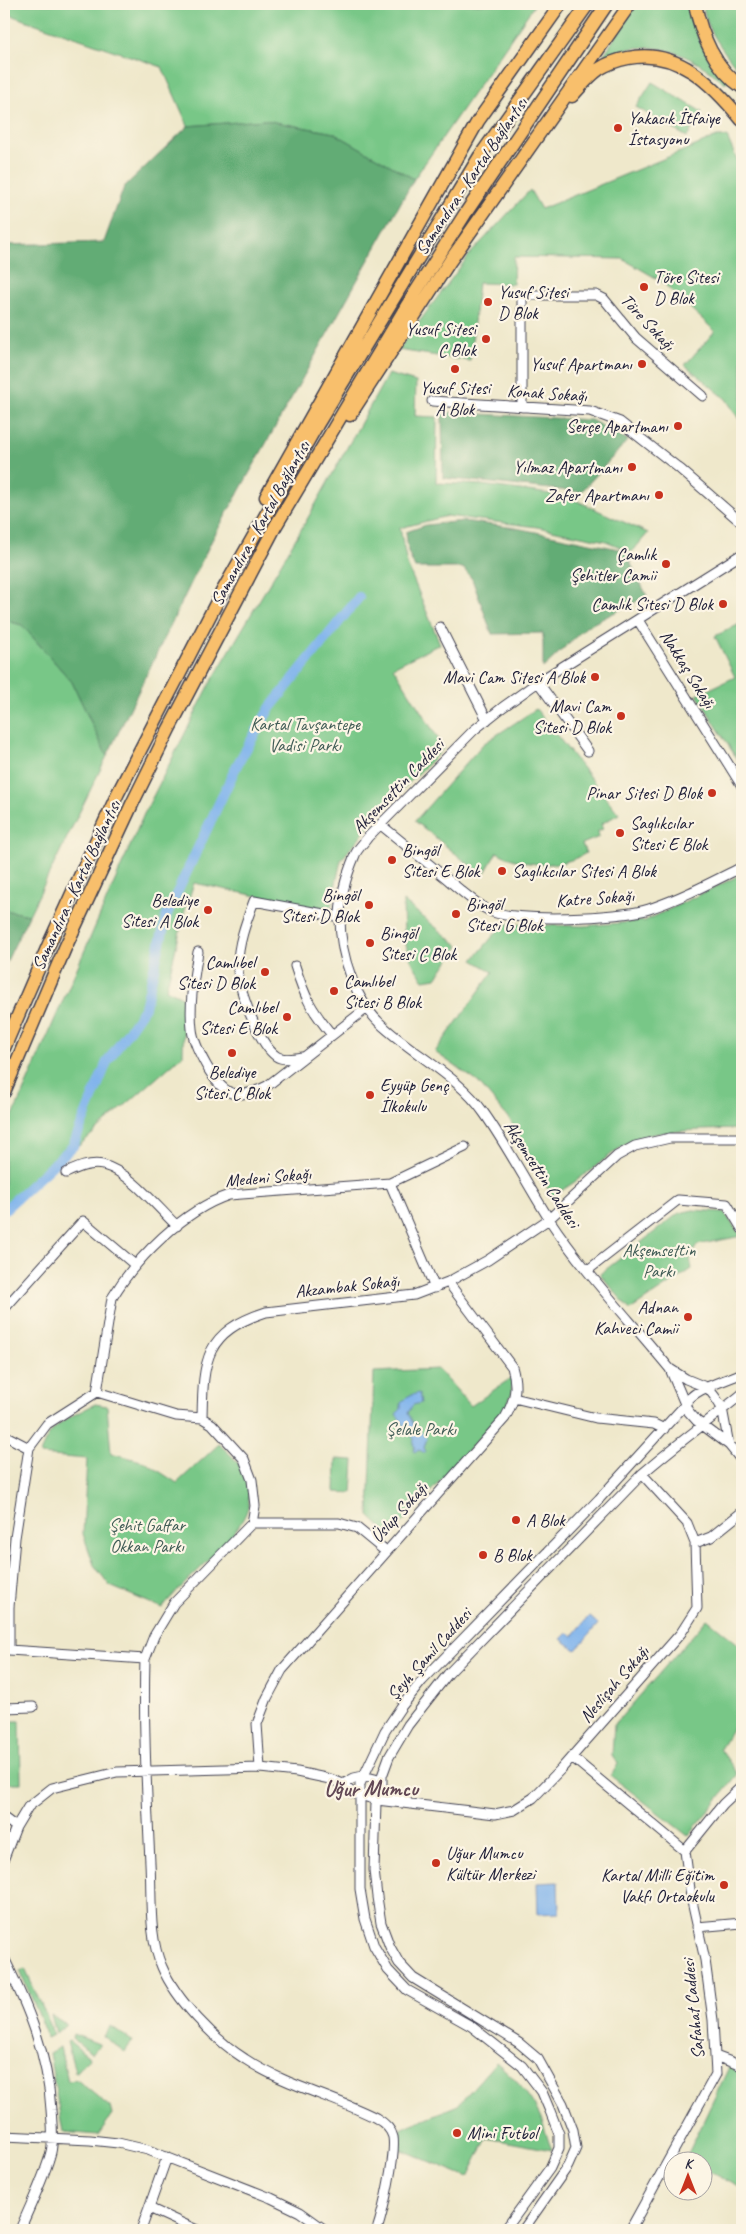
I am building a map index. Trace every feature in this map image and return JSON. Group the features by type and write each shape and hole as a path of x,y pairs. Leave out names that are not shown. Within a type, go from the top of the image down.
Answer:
{"highway":[{"path":"222,592 262,505 478,121 561,4"},
{"name":"Samandıra - Kartal Bağlantısı","path":"4,1048 49,944 118,794 222,592 316,425 480,156 588,4"},
{"name":"Samandıra - Kartal Bağlantısı","path":"4,1092 65,948 133,802 275,527 406,307 465,214 607,4"},
{"path":"234,604 276,542 351,414 434,285 630,4"},
{"path":"695,4 704,37 712,52 725,71 742,87"},
{"path":"545,126 600,68 619,60 654,56 689,70 708,82 742,120"}],"street":[{"name":"Töre Sokağı","path":"522,407 522,295 596,295 604,299 636,338 702,396"},
{"name":"Konak Sokağı","path":"432,401 590,411 620,422 680,469 742,523"},
{"name":"Akşemsettin Caddesi","path":"742,554 680,591 638,620 538,682 487,720 355,854 345,886 340,917 342,938 348,964 355,987 367,1008 382,1026 471,1097 483,1112 549,1219 588,1270 670,1369 685,1405 693,1417 729,1445 742,1461"},
{"name":"Nakkaş Sokağı","path":"638,620 739,772 742,786"},
{"path":"440,627 487,720"},
{"path":"538,682 588,751"},
{"name":"Katre Sokağı","path":"382,825 489,911 508,916 605,915 647,910 680,897 742,867"},
{"path":"305,1056 290,1059 277,1057 266,1047 241,988 238,968 242,938 254,901 340,917"},
{"path":"198,952 191,995 192,1031 202,1056 215,1080 225,1091 236,1095 251,1094 267,1086 367,1008"},
{"path":"295,966 304,995 312,1011 332,1035"},
{"name":"Akzambak Sokağı","path":"202,1418 204,1374 208,1357 215,1343 224,1333 243,1319 266,1312 414,1295 435,1288 488,1260 549,1219 618,1156 635,1146 670,1138 742,1138"},
{"path":"435,1288 390,1183 465,1147"},
{"path":"66,1174 90,1165 103,1165 128,1178 177,1226"},
{"name":"Medeni Sokağı","path":"97,1392 112,1298 135,1265 194,1211 210,1201 229,1194 390,1183"},
{"path":"588,1270 678,1200 727,1204 742,1229"},
{"path":"4,1308 83,1221 135,1265"},
{"name":"Üslup Sokağı","path":"260,1768 257,1724 267,1698 282,1670 505,1418 514,1398 516,1380 512,1367 448,1282"},
{"name":"Akşemsettin Caddesi","path":"670,1369 686,1379 708,1388 718,1401 722,1411 729,1445"},
{"name":"Şeyh Şamil Caddesi","path":"505,2230 550,2168 559,2148 559,2134 542,2092 522,2066 471,2026 407,1990 388,1970 374,1946 365,1920 360,1889 360,1784 385,1731 422,1681 664,1429 692,1395 742,1373"},
{"path":"145,1659 6,1650 15,1538 29,1448 47,1424 97,1392 176,1416 202,1418 212,1424 244,1458 252,1480 256,1506 252,1522 174,1603 154,1636 145,1659 147,1771 154,1946 163,1969 180,1996 213,2034 245,2060 312,2092 376,2118 387,2126 393,2137 392,2154 385,2206 378,2230"},
{"name":"Şeyh Şamil Caddesi","path":"523,2230 568,2166 576,2148 573,2130 554,2085 538,2059 519,2044 413,1978 399,1963 381,1923 374,1870 377,1800 382,1787 382,1776 390,1757 408,1725 448,1674 642,1474 742,1394"},
{"path":"514,1398 596,1418 654,1424 664,1429"},
{"path":"4,1435 29,1448"},
{"name":"Neslişah Sokağı","path":"359,1796 377,1800 495,1814 514,1810 533,1798 572,1757 680,1633 697,1608 696,1543 687,1524 642,1474"},
{"path":"696,1543 711,1537 742,1512"},
{"path":"252,1522 339,1523 356,1528 385,1552"},
{"path":"4,1708 33,1708"},
{"path":"572,1757 685,1851 723,1804 742,1786"},
{"path":"4,1858 16,1827 28,1806 52,1788 117,1772 260,1768 297,1772 343,1784 352,1793 359,1796"},
{"path":"343,1784 354,1778 364,1776 375,1779 382,1787 412,1804"},
{"path":"4,1818 16,1827"},
{"name":"Safahat Caddesi","path":"630,2230 716,2074 713,2020 705,1960 697,1927 685,1851"},
{"path":"697,1927 742,1923"},
{"path":"4,1958 31,2016 50,2084 51,2150 45,2170 20,2230"},
{"path":"715,2056 742,2066"},
{"path":"4,2136 52,2137 118,2143 167,2157 271,2198 300,2212 325,2230"},
{"path":"141,2230 167,2157"},
{"path":"149,2208 197,2230"}],"green space":[{"path":"4,4 535,4 414,179 334,133 264,120 188,126 162,67 4,13"},
{"path":"637,4 688,4 699,39 728,81 725,84 698,63 668,50 637,48 621,50 603,56"},
{"path":"703,4 742,4 742,74 723,50 712,32 707,23"},
{"path":"652,82 702,112 687,137 636,107"},
{"path":"264,120 334,133 414,179 212,540 107,756 72,682 22,625 4,620 4,245 104,242 124,187 188,126"},
{"path":"717,137 727,137 742,171 742,424 726,399 685,365 715,331 661,281 623,259 514,257 513,284 478,283 470,361 398,350 470,254 530,190 541,209"},
{"name":"Kartal Tavşantepe Vadisi Parkı","path":"388,374 416,382 415,416 437,417 436,483 481,485 566,496 648,533 632,552 606,541 537,527 447,516 400,528 407,564 440,644 393,667 444,748 382,810 341,860 330,911 194,883 185,910 166,989 184,998 183,1055 4,1211 4,1136 144,814 210,684 309,516"},
{"path":"442,412 591,420 628,440 581,492 443,478"},
{"path":"463,521 516,528 624,550 647,596 586,627 543,668 543,633 492,634 472,579 463,568 415,568 408,552 406,532 426,525"},
{"path":"4,620 22,625 72,682 107,756 29,915 4,910"},
{"path":"742,623 742,767 697,695 735,677 715,636"},
{"path":"536,709 619,814 601,824 603,829 598,831 599,837 582,844 586,853 576,858 565,862 542,864 518,861 497,852 483,876 415,821 483,744"},
{"path":"742,874 742,1129 668,1132 640,1137 631,1141 552,1196 510,1120 478,1082 435,1052 493,972 473,960 503,924 583,926 645,921"},
{"path":"403,901 459,946 436,978 424,980 408,952"},
{"path":"4,910 29,915 4,967"},
{"name":"Akşemsettin Parkı","path":"693,1210 724,1212 741,1236 697,1245 690,1259 692,1269 630,1310 600,1274 679,1213"},
{"name":"Şelale Parkı","path":"438,1369 471,1406 511,1378 512,1393 505,1410 390,1536 369,1516 374,1372"},
{"name":"Şehit Gaffar Okkan Parkı","path":"95,1404 107,1406 111,1453 145,1462 177,1483 219,1444 238,1463 246,1481 248,1507 235,1532 162,1608 110,1586 94,1565 83,1534 87,1459 40,1455 48,1436 54,1429 68,1418"},
{"path":"336,1459 354,1460 352,1493 335,1492"},
{"path":"707,1619 742,1647 742,1713 720,1749 738,1774 688,1836 611,1776 618,1764 612,1755 614,1725"},
{"path":"4,1721 20,1721 21,1783 4,1783"},
{"path":"25,1969 50,2024 53,2035 46,2038 44,2027 20,1971"},
{"path":"51,2015 66,2024 56,2033"},
{"path":"111,2026 132,2041 125,2052 103,2036"},
{"path":"73,2034 99,2044 99,2046 91,2053 72,2038"},
{"path":"69,2041 89,2058 77,2072 75,2072 67,2042"},
{"path":"60,2047 68,2081 77,2080 110,2107 112,2115 98,2135 63,2132 49,2053"},
{"path":"496,2062 526,2093 540,2116 552,2150 487,2138 468,2177 400,2149 400,2129 458,2105"},
{"path":"729,2067 742,2073 742,2189 714,2174 714,2152 689,2152"}],"water":[{"path":"419,1393 421,1403 413,1405 408,1413 414,1425 427,1438 424,1448 426,1452 424,1453 417,1450 413,1451 415,1447 413,1444 414,1439 396,1414 401,1409 401,1403 408,1396"},
{"path":"589,1616 598,1624 576,1650 561,1639 567,1633 573,1636"},
{"path":"558,1882 559,1913 538,1914 537,1883"}],"waterway":[{"path":"4,1210 73,1146 107,1062 145,1007 167,914 237,765 270,708 359,597"}],"place":[{"name":"Yakacık İtfaiye İstasyonu","path":"618,128"},
{"name":"Töre Sitesi D Blok","path":"644,287"},
{"name":"Yusuf Sitesi D Blok","path":"488,302"},
{"name":"Yusuf Sitesi C Blok","path":"486,339"},
{"name":"Yusuf Apartmanı","path":"642,364"},
{"name":"Yusuf Sitesi A Blok","path":"455,369"},
{"name":"Serçe Apartmanı","path":"678,426"},
{"name":"Yılmaz Apartmanı","path":"632,467"},
{"name":"Zafer Apartmanı","path":"659,495"},
{"name":"Çamlık Şehitler Camii","path":"666,564"},
{"name":"Camlık Sitesi D Blok","path":"723,604"},
{"name":"Mavi Cam Sitesi A Blok","path":"595,677"},
{"name":"Mavi Cam Sitesi D Blok","path":"621,716"},
{"name":"Pinar Sitesi D Blok","path":"712,793"},
{"name":"Saglıkcılar Sitesi E Blok","path":"620,833"},
{"name":"Bingöl Sitesi E Blok","path":"392,860"},
{"name":"Saglıkcılar Sitesi A Blok","path":"502,871"},
{"name":"Bingöl Sitesi D Blok","path":"369,905"},
{"name":"Belediye Sitesi A Blok","path":"208,910"},
{"name":"Bingöl Sitesi G Blok","path":"456,914"},
{"name":"Bingöl Sitesi C Blok","path":"370,943"},
{"name":"Camlıbel Sitesi D Blok","path":"265,972"},
{"name":"Camlıbel Sitesi B Blok","path":"334,991"},
{"name":"Camlıbel Sitesi E Blok","path":"287,1017"},
{"name":"Belediye Sitesi C Blok","path":"232,1053"},
{"name":"Eyyüp Genç İlkokulu","path":"370,1095"},
{"name":"Adnan Kahveci Camii","path":"688,1317"},
{"name":"A Blok","path":"516,1520"},
{"name":"B Blok","path":"483,1555"},
{"name":"Uğur Mumcu Kültür Merkezi","path":"436,1863"},
{"name":"Kartal Milli Eğitim Vakfı Ortaokulu","path":"724,1885"},
{"name":"Mini Futbol","path":"457,2133"}],"district":[{"name":"Uğur Mumcu","path":"371,1789"}]}
